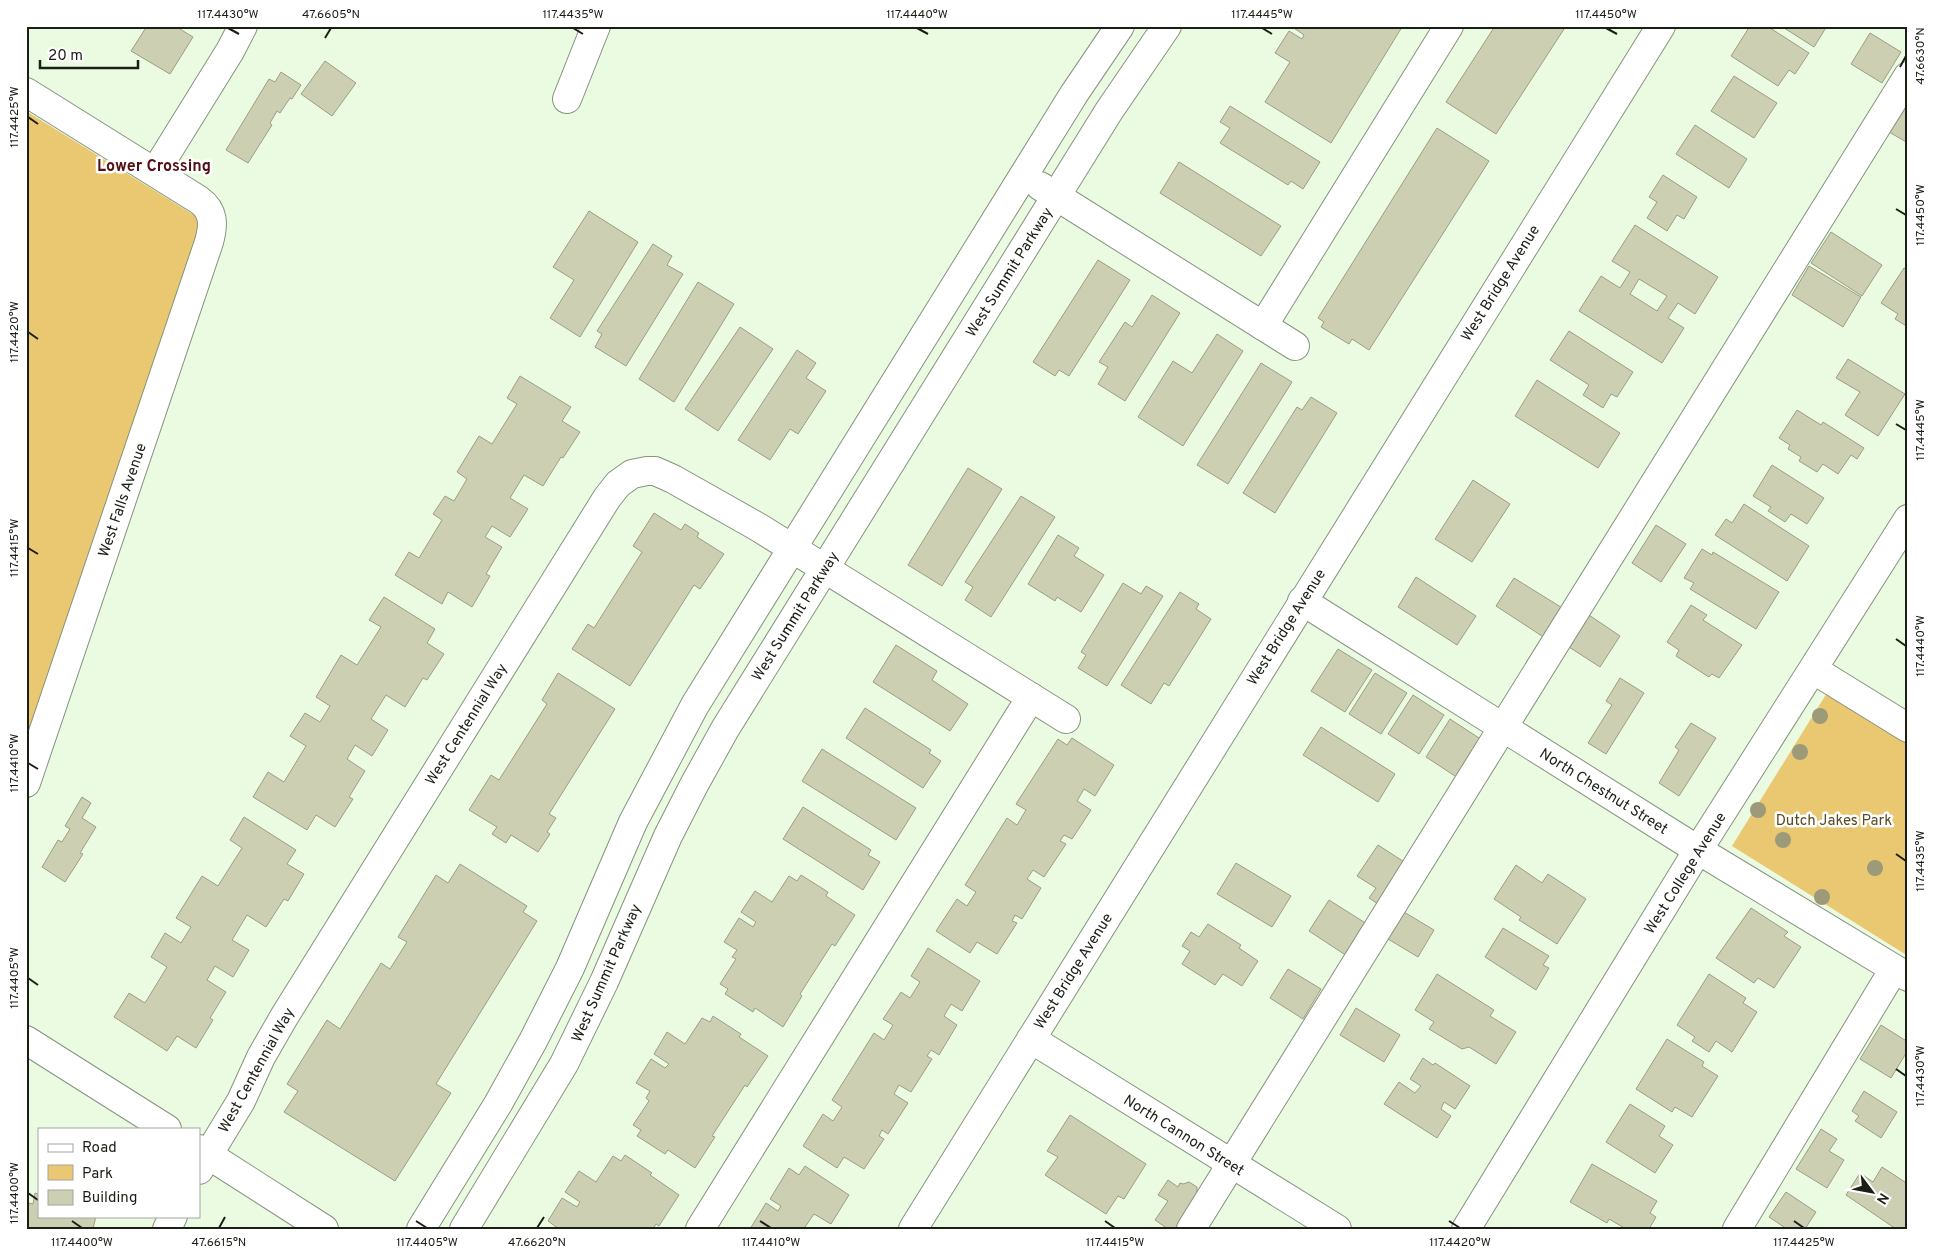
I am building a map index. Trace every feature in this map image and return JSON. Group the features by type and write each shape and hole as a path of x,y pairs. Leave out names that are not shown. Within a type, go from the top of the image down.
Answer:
{"street":[{"path":"26,92 154,172 230,51 243,26"},
{"path":"567,99 596,26"},
{"path":"420,1229 498,1104 541,1027 570,968 633,822 664,759 694,705 1074,94 1120,26"},
{"name":"West Summit Parkway","path":"464,1229 564,1064 604,982 668,836 694,784 764,665 1109,111 1168,26"},
{"path":"1263,326 1449,26"},
{"name":"West Bridge Avenue","path":"913,1229 1661,26"},
{"path":"1191,1229 1908,76"},
{"name":"West Falls Avenue","path":"26,783 210,242 213,227 212,216 206,205 154,172"},
{"path":"1024,176 1295,346"},
{"name":"West Centennial Way","path":"202,1158 241,1101 261,1057 284,1017 607,498 618,484 632,474 647,471 662,474 758,527 1066,719"},
{"name":"West College Avenue","path":"1466,1229 1698,850 1814,670 1908,519"},
{"name":"North Chestnut Street","path":"1302,602 1698,850 1901,973"},
{"path":"1814,670 1908,728"},
{"path":"700,1229 1031,697"},
{"path":"1736,1229 1901,973"},
{"path":"26,1040 165,1128"},
{"name":"North Cannon Street","path":"1031,1040 1337,1229"},
{"path":"202,1158 324,1229"}],"green space":[{"path":"26,111 194,215 201,223 26,758"},
{"name":"Dutch Jakes Park","path":"1830,688 1908,736 1908,956 1732,846"}],"building":[{"path":"147,26 175,26 193,37 170,74 131,51"},
{"path":"1291,26 1402,27 1331,143 1265,102 1290,62 1275,53 1289,31 1302,39 1304,35"},
{"path":"1495,26 1566,26 1496,134 1446,102"},
{"path":"1750,26 1767,26 1809,53 1795,74 1789,70 1778,86 1731,56"},
{"path":"1781,26 1827,26 1814,47"},
{"path":"1870,33 1901,52 1882,83 1851,64"},
{"path":"325,61 356,83 332,116 301,94"},
{"path":"281,72 301,85 280,113 277,111 270,123 272,125 248,163 226,150 269,79 275,82"},
{"path":"1734,76 1777,103 1754,138 1711,111"},
{"path":"1908,100 1908,143 1889,132"},
{"path":"1230,106 1320,162 1303,189 1291,181 1288,185 1220,143 1230,128 1220,122"},
{"path":"1695,125 1747,159 1729,188 1676,154"},
{"path":"1437,128 1489,161 1369,350 1352,339 1349,344 1321,327 1324,322 1318,318"},
{"path":"1179,162 1281,226 1261,256 1160,193"},
{"path":"1663,175 1697,197 1684,219 1677,215 1667,231 1647,218 1657,202 1649,197"},
{"path":"589,211 638,242 580,337 550,318 574,280 553,267"},
{"path":"1635,225 1718,277 1695,314 1678,303 1668,318 1684,328 1662,363 1579,311 1601,276 1620,288 1630,272 1612,261","holes":["1639,279 1667,296 1657,311 1630,294"]},
{"path":"1831,232 1882,265 1862,296 1811,263"},
{"path":"653,244 672,256 667,265 683,274 626,366 595,347 602,334 597,331"},
{"path":"1098,260 1130,280 1069,376 1059,370 1055,376 1033,362"},
{"path":"1809,266 1861,297 1843,327 1792,295"},
{"path":"1904,268 1908,270 1908,327 1895,319 1898,314 1881,303"},
{"path":"698,282 734,304 674,402 639,379"},
{"path":"1152,295 1180,313 1125,401 1098,384 1108,367 1099,362 1125,322 1132,327"},
{"path":"740,327 773,349 718,431 685,409"},
{"path":"1569,331 1633,372 1617,397 1611,394 1603,408 1583,395 1589,385 1550,360"},
{"path":"1217,334 1243,351 1183,446 1138,417 1173,361 1192,373"},
{"path":"797,350 816,363 806,378 826,391 798,434 790,429 770,460 738,440"},
{"path":"1848,359 1905,394 1878,436 1845,415 1860,392 1836,378"},
{"path":"1261,363 1292,382 1228,484 1197,465"},
{"path":"520,376 571,407 562,421 580,432 563,458 561,457 543,486 524,475 510,498 528,509 510,537 492,526 485,537 502,547 486,574 490,576 472,607 448,592 442,604 395,575 409,552 419,558 442,520 433,514 445,496 454,501 467,479 457,472 479,436 492,444 517,404 507,398"},
{"path":"1537,380 1620,433 1598,468 1515,416"},
{"path":"1311,397 1337,413 1275,513 1243,493 1297,407 1302,410"},
{"path":"1797,410 1821,425 1823,422 1864,448 1857,459 1851,455 1838,474 1823,464 1817,472 1799,461 1801,457 1788,449 1790,445 1779,438"},
{"path":"1772,465 1824,498 1807,524 1791,514 1785,522 1768,511 1771,507 1753,496"},
{"path":"968,468 1002,489 942,586 908,565"},
{"path":"1473,480 1510,504 1472,562 1435,539"},
{"path":"1021,496 1055,517 991,617 965,600 973,587 965,582"},
{"path":"1744,504 1809,546 1787,581 1715,535 1726,519 1732,523"},
{"path":"654,513 681,530 685,524 699,533 697,537 724,554 700,589 694,585 630,686 572,649 588,624 594,628 642,552 633,546"},
{"path":"1656,525 1686,544 1661,582 1632,563"},
{"path":"1058,535 1079,548 1074,556 1104,575 1081,612 1057,597 1055,601 1028,584"},
{"path":"1702,549 1712,555 1713,552 1779,592 1756,629 1690,589 1694,583 1684,578"},
{"path":"1416,577 1476,616 1457,645 1398,607"},
{"path":"1514,578 1564,609 1545,638 1496,606"},
{"path":"1123,583 1141,594 1146,586 1163,596 1107,686 1078,668 1086,655 1081,652"},
{"path":"1180,592 1199,604 1196,609 1211,619 1169,686 1164,683 1151,704 1121,685"},
{"path":"384,597 435,629 427,643 444,654 427,680 423,678 405,707 386,695 371,719 388,730 372,756 355,745 347,759 365,771 349,797 353,799 335,827 316,815 307,830 253,797 268,772 284,782 306,746 290,736 305,713 320,722 330,706 316,697 341,655 357,665 381,627 369,620"},
{"path":"1691,605 1707,615 1703,620 1742,645 1719,678 1712,674 1709,677 1676,656 1679,650 1667,642"},
{"path":"1589,615 1620,636 1600,667 1569,647"},
{"path":"896,645 937,671 932,680 968,704 950,731 873,682"},
{"path":"1338,649 1372,670 1345,712 1311,691"},
{"path":"558,673 615,709 549,814 556,818 547,832 550,834 538,852 511,835 506,843 492,834 497,827 469,810 491,775 499,780 547,704 542,700"},
{"path":"1375,673 1407,693 1381,734 1349,714"},
{"path":"1620,678 1644,693 1606,754 1588,743 1612,705 1606,701"},
{"path":"1413,695 1444,715 1419,754 1388,734"},
{"path":"865,708 931,750 929,753 941,761 923,788 846,738"},
{"path":"1450,719 1482,740 1458,778 1426,757"},
{"path":"1691,723 1716,738 1679,796 1659,783 1679,750 1675,747"},
{"path":"1321,727 1395,774 1378,802 1303,755"},
{"path":"1072,738 1114,765 1095,796 1084,789 1077,801 1091,810 1072,839 1064,835 1060,841 1066,844 1044,877 1033,870 1027,879 1041,888 1022,919 1015,915 1012,921 1017,923 997,954 977,942 970,953 936,931 957,899 967,906 976,892 965,885 1007,818 1017,825 1026,810 1016,804 1058,739 1067,745"},
{"path":"822,749 916,808 896,840 802,781"},
{"path":"82,797 91,803 82,818 96,827 80,853 83,854 65,882 42,867 58,840 62,842 70,829 65,826"},
{"path":"803,807 871,850 868,855 880,862 863,890 783,839"},
{"path":"244,817 296,850 287,864 304,874 288,901 284,899 266,927 247,915 232,940 249,950 233,977 215,966 207,980 226,992 210,1018 213,1020 196,1048 177,1036 167,1051 114,1017 129,993 145,1003 167,967 151,957 165,933 181,943 191,927 176,918 202,876 218,886 242,848 230,840"},
{"path":"1378,845 1409,865 1381,906 1369,898 1376,888 1357,876"},
{"path":"1236,863 1291,896 1272,927 1217,894"},
{"path":"460,864 527,906 523,912 537,921 436,1084 451,1093 395,1181 284,1112 298,1091 287,1084 327,1020 340,1029 381,963 390,969 407,942 398,937 436,875 448,883"},
{"path":"1516,865 1542,883 1548,874 1586,899 1557,944 1519,920 1521,917 1494,899"},
{"path":"801,875 828,892 826,896 855,915 835,946 832,944 800,994 802,996 783,1027 755,1008 753,1012 725,994 728,989 720,984 736,959 732,957 737,950 724,942 739,918 753,927 756,922 741,912 755,891 772,902 789,876 797,881"},
{"path":"1329,900 1367,924 1347,956 1309,931"},
{"path":"1751,908 1788,932 1784,936 1801,947 1774,988 1758,978 1754,983 1716,958"},
{"path":"1404,912 1434,930 1418,957 1388,939"},
{"path":"1208,924 1241,945 1239,948 1258,961 1242,986 1223,974 1215,985 1182,964 1190,951 1182,946 1191,932 1199,937"},
{"path":"1503,928 1549,956 1543,965 1549,968 1536,990 1485,957"},
{"path":"928,948 980,981 962,1011 951,1004 944,1016 957,1025 939,1055 931,1050 927,1056 932,1059 911,1092 899,1085 894,1094 908,1103 888,1134 882,1130 879,1136 884,1139 864,1169 844,1157 837,1168 803,1146 823,1114 833,1121 842,1107 832,1100 874,1033 884,1040 893,1025 883,1019 901,992 910,998 920,982 911,976"},
{"path":"1288,969 1321,989 1303,1019 1270,998"},
{"path":"1437,974 1494,1010 1490,1016 1516,1032 1496,1064 1469,1047 1462,1049 1429,1029 1434,1022 1415,1010"},
{"path":"1709,974 1746,998 1743,1003 1757,1012 1732,1052 1716,1041 1709,1052 1692,1041 1695,1037 1677,1025"},
{"path":"1356,1008 1400,1035 1384,1062 1340,1035"},
{"path":"713,1016 741,1034 739,1037 768,1056 747,1087 745,1085 712,1136 715,1137 695,1168 668,1150 665,1154 637,1136 641,1130 633,1125 649,1101 646,1098 650,1091 636,1083 651,1059 665,1068 669,1064 654,1054 667,1032 685,1044 702,1018 710,1022"},
{"path":"1881,1025 1908,1042 1908,1050 1891,1078 1860,1059"},
{"path":"1667,1039 1704,1062 1702,1066 1718,1076 1692,1117 1675,1107 1672,1112 1636,1089"},
{"path":"1423,1058 1433,1065 1435,1063 1470,1086 1455,1109 1444,1102 1441,1109 1451,1116 1437,1138 1384,1104 1399,1082 1415,1093 1421,1086 1410,1079"},
{"path":"1864,1091 1897,1112 1881,1138 1855,1121 1859,1116 1852,1111"},
{"path":"1630,1104 1665,1126 1659,1136 1673,1145 1655,1173 1606,1142"},
{"path":"1070,1115 1146,1164 1124,1199 1118,1196 1106,1214 1045,1175 1058,1157 1047,1151"},
{"path":"1821,1129 1837,1139 1829,1151 1844,1160 1827,1188 1796,1169"},
{"path":"625,1155 652,1173 650,1175 679,1195 659,1226 656,1224 653,1229 559,1229 548,1221 562,1198 577,1207 580,1202 565,1192 579,1171 596,1182 613,1156 621,1161"},
{"path":"1592,1164 1657,1201 1650,1213 1656,1217 1649,1229 1626,1229 1609,1219 1607,1223 1570,1202"},
{"path":"805,1166 849,1195 831,1224 814,1214 805,1227 807,1229 750,1229 766,1203 778,1211 781,1206 770,1199 789,1168 799,1175"},
{"path":"1882,1167 1908,1184 1908,1229 1896,1229 1846,1195 1860,1173 1873,1182"},
{"path":"1168,1180 1178,1187 1180,1183 1189,1182 1197,1187 1197,1194 1180,1229 1168,1229 1155,1220 1168,1201 1158,1195"},
{"path":"1786,1192 1816,1212 1805,1229 1787,1229 1769,1217"},
{"path":"35,1193 38,1194 38,1218 96,1218 93,1229 26,1229 29,1203 33,1204"}],"district":[{"name":"Lower Crossing","path":"154,165"}]}
